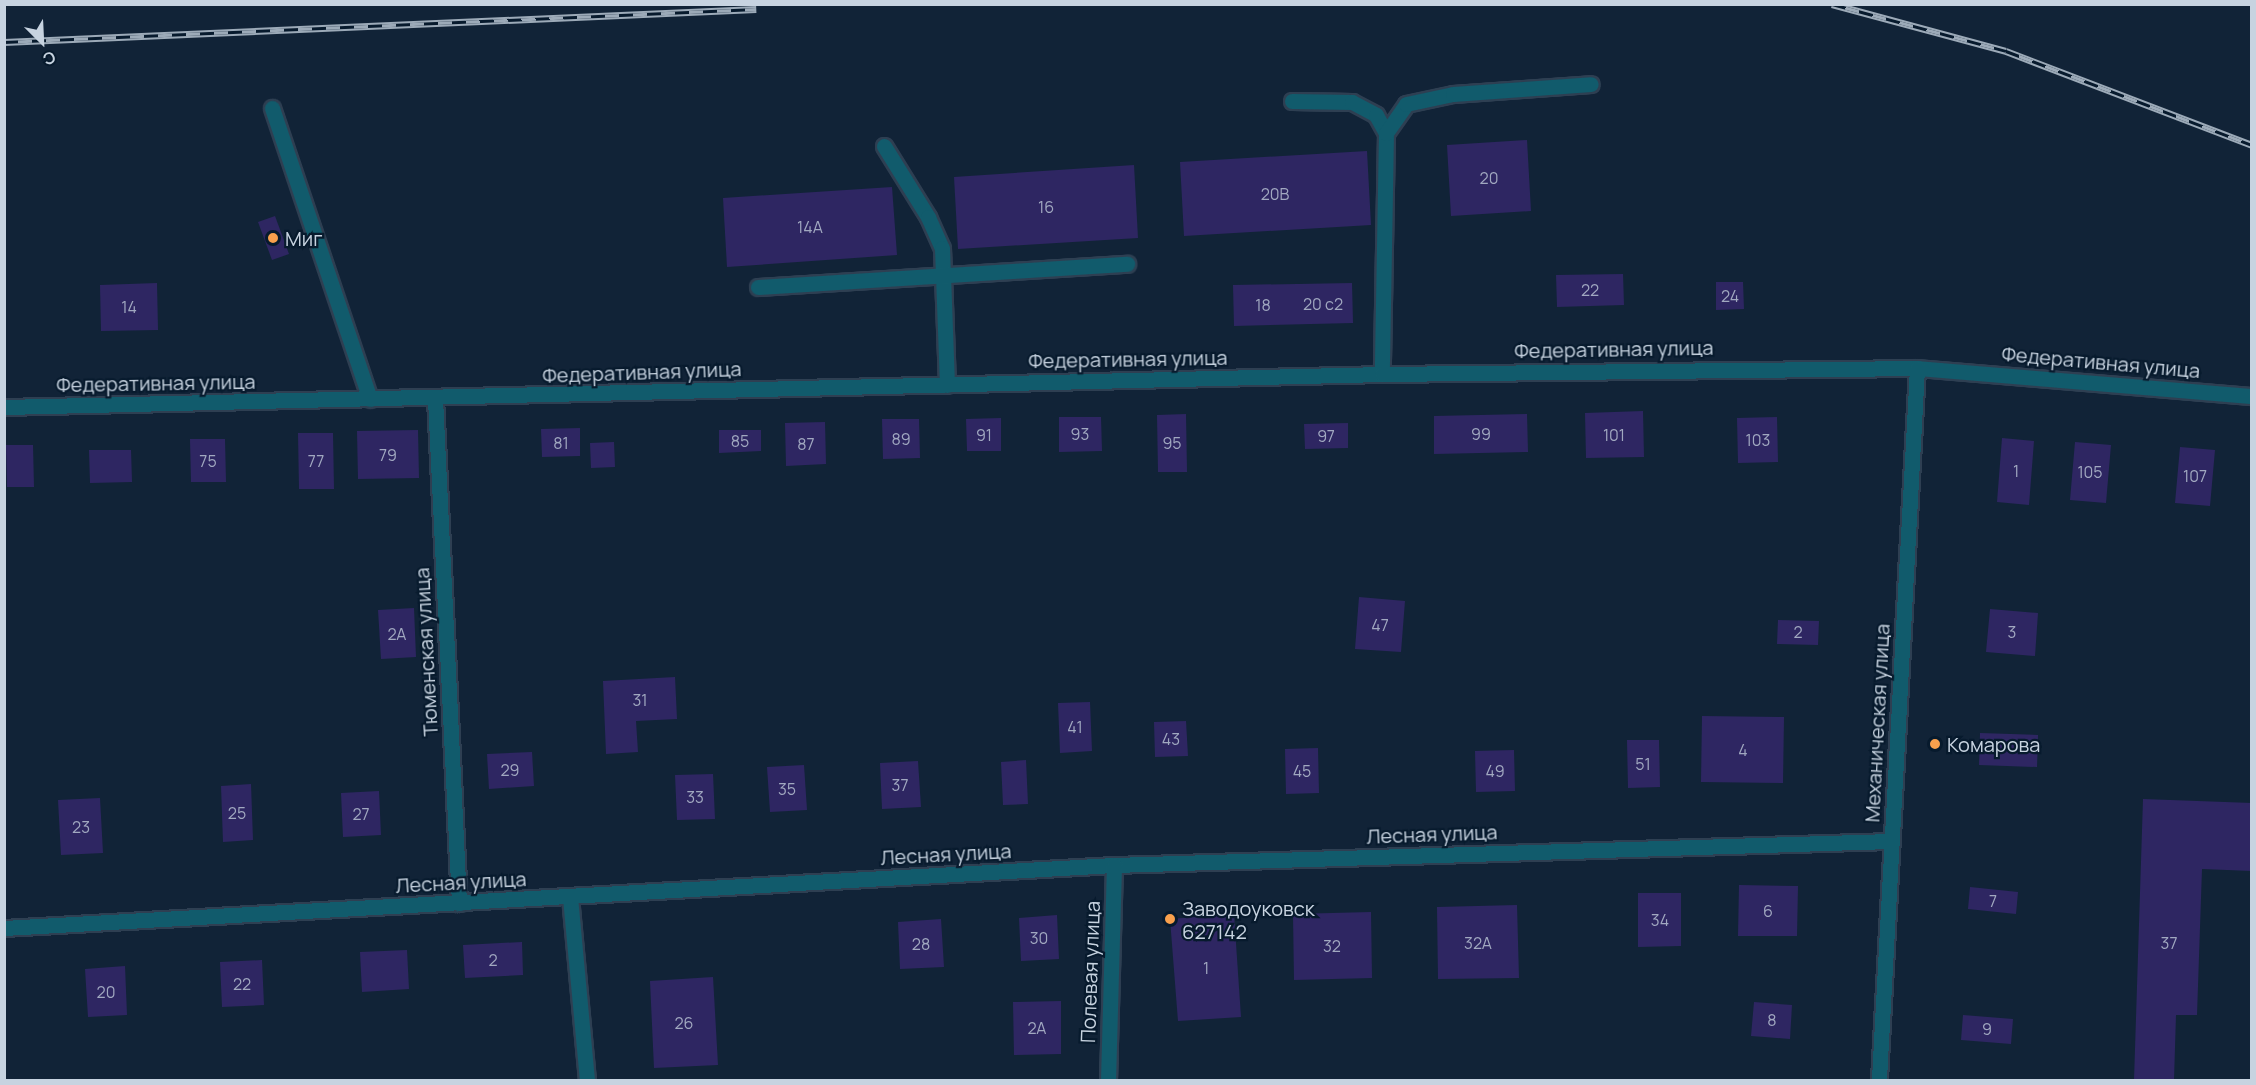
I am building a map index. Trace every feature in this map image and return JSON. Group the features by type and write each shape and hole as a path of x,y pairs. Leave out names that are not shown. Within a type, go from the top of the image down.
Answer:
{"street":[{"path":"1386,133 1406,104 1453,94 1591,84"},
{"path":"1292,101 1352,102 1376,115 1386,133 1382,374"},
{"path":"272,108 370,399"},
{"path":"884,147 939,237 942,248 947,385"},
{"path":"758,287 1127,264"},
{"name":"Федеративная улица","path":"4,407 1382,374 1917,368 2252,396"},
{"name":"Механическая улица","path":"1879,1080 1917,368"},
{"name":"Тюменская улица","path":"435,398 459,903"},
{"name":"Лесная улица","path":"4,928 1114,865 1891,841"},
{"name":"Полевая улица","path":"1108,1080 1114,865"},
{"path":"570,897 587,1080"}],"building":[{"path":"1527,140 1531,211 1451,216 1447,145"},
{"path":"1367,151 1371,225 1184,236 1180,162"},
{"path":"1134,165 1138,238 958,249 954,177"},
{"path":"892,187 897,255 727,267 723,198"},
{"name":"Миг","path":"275,216 289,254 272,260 258,222"},
{"path":"1623,274 1624,305 1557,307 1556,275"},
{"path":"1716,282 1743,282 1744,309 1716,310"},
{"path":"157,283 158,330 101,331 100,285"},
{"path":"1352,283 1353,323 1234,326 1233,285"},
{"path":"1643,411 1644,457 1586,458 1585,413"},
{"path":"1186,414 1187,472 1158,472 1157,415"},
{"path":"1527,414 1528,452 1434,454 1434,416"},
{"path":"1059,417 1101,417 1102,451 1059,452"},
{"path":"1777,417 1778,462 1738,463 1737,418"},
{"path":"1001,418 1001,451 967,451 966,419"},
{"path":"882,419 919,419 920,458 883,459"},
{"path":"825,422 826,464 786,466 785,423"},
{"path":"1348,423 1348,448 1305,449 1304,424"},
{"path":"580,428 580,456 542,457 541,429"},
{"path":"418,430 419,478 358,479 357,431"},
{"path":"719,430 761,430 761,451 719,453"},
{"path":"298,433 333,433 334,489 299,489"},
{"path":"2002,438 2034,441 2029,505 1997,502"},
{"path":"190,439 225,439 226,482 191,482"},
{"path":"614,442 615,467 591,468 590,443"},
{"path":"2075,442 2111,445 2106,503 2070,500"},
{"path":"6,445 33,445 34,487 7,487"},
{"path":"2180,447 2215,450 2210,506 2175,503"},
{"path":"89,450 131,450 132,482 90,483"},
{"path":"1359,597 1405,601 1401,652 1355,649"},
{"path":"414,608 416,657 381,659 378,610"},
{"path":"1990,609 2038,613 2035,656 1986,652"},
{"path":"1778,620 1819,621 1818,645 1777,644"},
{"path":"675,677 677,719 636,721 638,752 606,754 603,681"},
{"path":"1090,702 1092,751 1060,753 1058,703"},
{"path":"1702,716 1784,717 1783,783 1701,782"},
{"path":"1186,721 1188,756 1155,757 1154,722"},
{"path":"1980,733 2038,735 2037,767 1979,765"},
{"path":"1627,740 1659,740 1660,787 1628,788"},
{"path":"1318,748 1319,793 1286,794 1285,749"},
{"path":"1514,750 1515,791 1476,792 1475,751"},
{"path":"532,752 534,786 489,789 487,754"},
{"path":"1026,760 1028,804 1003,805 1001,762"},
{"path":"918,761 921,807 882,809 880,763"},
{"path":"804,765 807,810 770,812 767,767"},
{"path":"713,774 715,819 677,820 675,775"},
{"path":"251,784 253,840 223,842 221,786"},
{"path":"379,791 381,835 343,837 341,793"},
{"path":"100,798 103,853 61,855 58,800"},
{"path":"2143,799 2252,803 2252,871 2202,869 2197,1015 2176,1015 2174,1080 2134,1080"},
{"path":"1739,885 1798,886 1797,936 1738,936"},
{"path":"1970,887 2018,892 2016,914 1968,909"},
{"path":"1638,893 1681,893 1681,946 1638,947"},
{"path":"1517,905 1519,978 1438,979 1437,907"},
{"path":"1371,912 1372,978 1294,980 1293,914"},
{"path":"1234,914 1241,1017 1178,1021 1170,919"},
{"path":"1057,915 1059,959 1021,961 1019,918"},
{"path":"941,919 944,967 900,969 898,922"},
{"path":"522,942 523,975 465,978 463,945"},
{"path":"407,950 409,989 362,992 360,952"},
{"path":"262,960 264,1005 222,1007 220,962"},
{"path":"125,966 127,1015 88,1017 85,969"},
{"path":"713,977 718,1065 654,1068 650,981"},
{"path":"1061,1001 1061,1054 1014,1055 1013,1002"},
{"path":"1754,1002 1792,1005 1790,1039 1751,1036"},
{"path":"1963,1015 2013,1019 2011,1044 1961,1040"}],"railway":[{"path":"1832,4 2006,51 2252,145"},
{"path":"4,42 756,9"}],"place":[{"name":"Миг","path":"273,238"},
{"name":"Комарова","path":"1935,744"},
{"name":"Заводоуковск 627142","path":"1170,919"}]}
